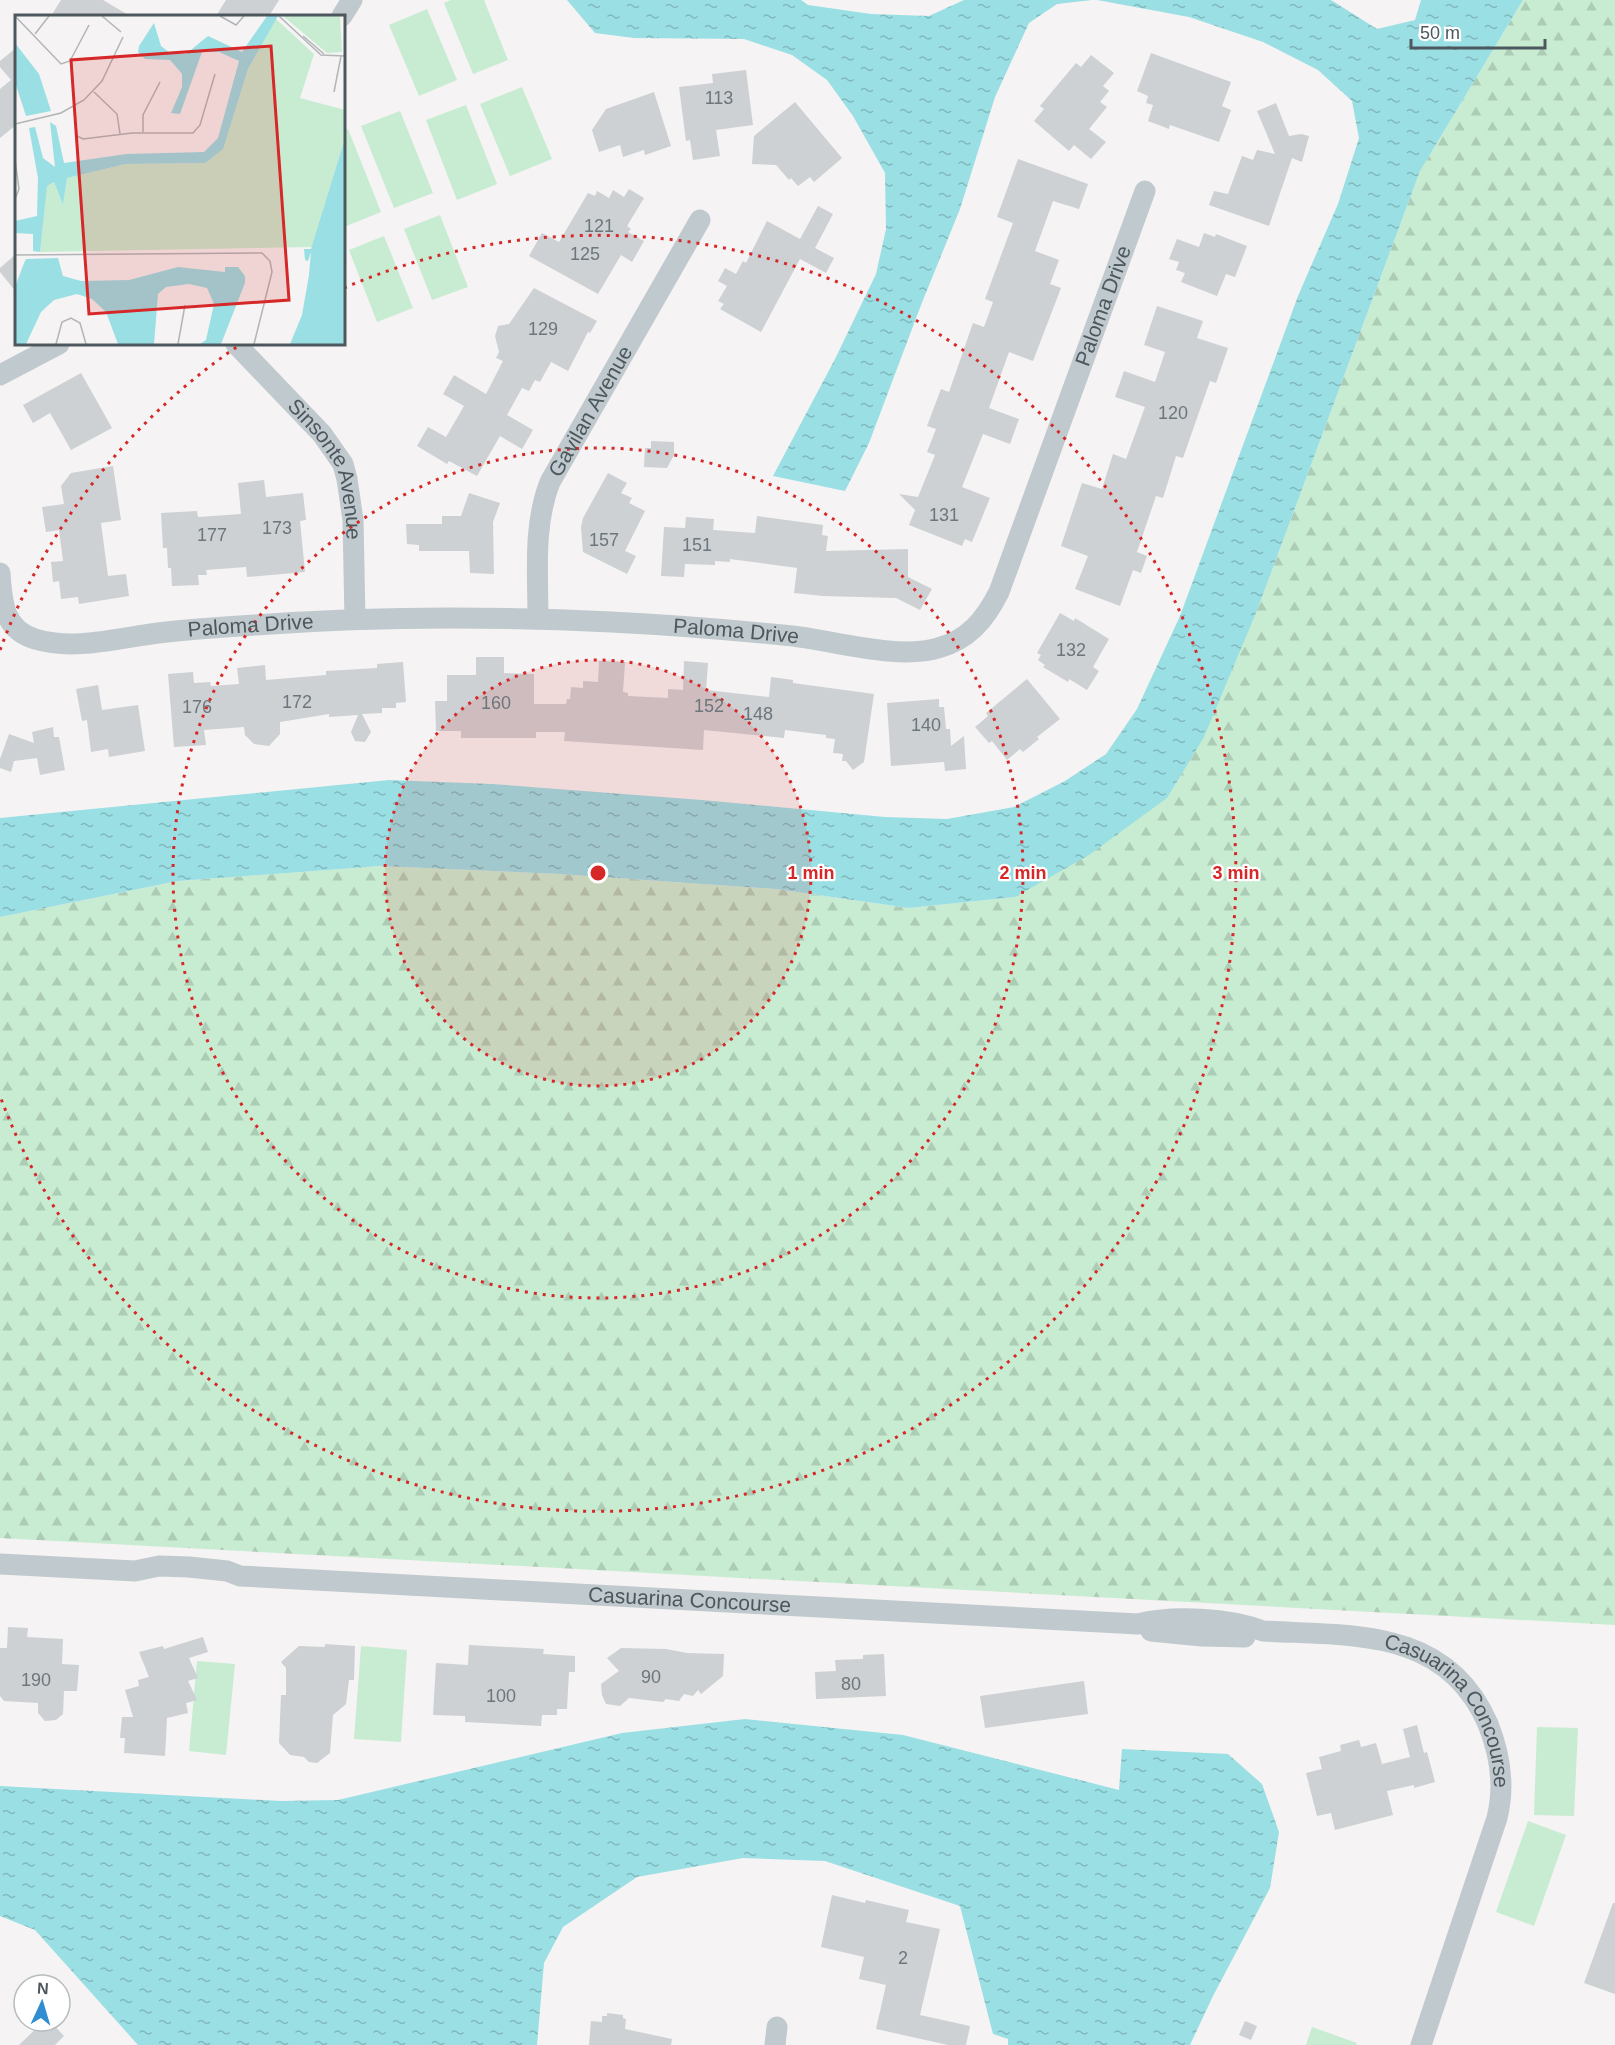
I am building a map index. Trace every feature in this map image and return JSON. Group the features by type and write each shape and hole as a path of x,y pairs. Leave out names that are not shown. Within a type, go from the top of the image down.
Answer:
{"street":[{"path":"343,15 352,0"},
{"name":"Paloma Drive","path":"0,573 3,607 14,628 24,634 50,642 78,644 195,630 355,619 446,617 656,624 794,636 902,651 926,651 961,640 981,621 999,592 1145,191"},
{"name":"Gavilan Avenue","path":"538,619 539,523 547,489 700,220"},
{"path":"0,375 57,345"},
{"name":"Sinsonte Avenue","path":"237,345 322,434 343,464 353,520 355,619"},
{"name":"Casuarina Concourse","path":"0,1564 135,1571 158,1580 188,1582 224,1582 240,1576 1138,1624 1152,1632 1202,1636 1247,1637 1263,1631 1373,1638 1400,1644 1416,1650 1439,1664 1459,1681 1482,1711 1498,1754 1501,1777 1498,1810 1420,2044"}],"green space":[{"path":"451,0 484,0 508,60 473,74 444,3"},
{"path":"1523,0 1615,0 1615,1625 0,1538 0,917 178,881 381,866 559,874 776,889 909,908 1015,897 1258,608 1420,171"},
{"path":"427,9 457,80 419,96 389,25"},
{"path":"522,87 552,159 510,176 480,104"},
{"path":"466,105 497,184 457,200 426,120"},
{"path":"400,111 433,193 394,208 361,126"},
{"path":"348,129 381,212 345,227 345,130"},
{"path":"440,215 468,287 432,300 404,229"},
{"path":"384,236 413,308 377,322 349,250"},
{"path":"361,1646 407,1650 401,1742 354,1739"},
{"path":"197,1661 235,1664 226,1755 189,1751"},
{"path":"1537,1727 1578,1728 1574,1816 1534,1815"},
{"path":"1528,1821 1566,1835 1534,1926 1496,1912"},
{"path":"1312,2027 1357,2043 1356,2045 1306,2045"}],"water":[{"path":"567,0 801,0 808,5 871,14 929,16 964,0 1092,0 1057,4 1029,23 995,97 960,209 869,443 845,491 773,476 835,359 876,274 886,229 885,173 853,116 827,80 792,55 744,39 634,38 595,33"},
{"path":"1097,0 1331,0 1377,29 1415,20 1421,0 1523,0 1420,171 1258,608 1204,737 1167,798 1089,855 1015,897 909,908 776,889 559,874 381,866 178,881 0,917 0,818 389,780 492,784 885,817 947,819 1014,807 1065,781 1106,754 1137,709 1180,616 1298,296 1338,204 1359,138 1352,101 1318,70 1263,42 1189,17"},
{"path":"745,1719 903,1735 1119,1790 1122,1749 1228,1754 1262,1784 1279,1832 1270,1888 1190,2045 1008,2045 1008,2039 993,2034 960,1906 825,1861 743,1858 637,1877 563,1927 544,1963 537,2045 138,2045 35,1930 0,1916 0,1786 281,1801 338,1800 622,1733"}],"building":[{"path":"61,0 103,0 128,15 52,15"},
{"path":"226,0 279,0 270,15 217,15"},
{"path":"15,49 15,126 0,138 0,89 11,80 0,67 0,61"},
{"path":"1151,53 1231,82 1222,106 1231,110 1219,142 1170,125 1169,129 1148,121 1153,105 1146,103 1148,96 1137,91"},
{"path":"1091,55 1114,73 1103,86 1109,91 1100,102 1107,107 1089,129 1106,142 1091,159 1074,145 1069,151 1034,121 1044,109 1040,106 1076,63 1081,67"},
{"path":"746,70 753,125 716,130 720,156 693,160 690,140 686,141 679,87 713,83 712,74"},
{"path":"654,92 671,146 645,155 644,150 623,157 620,145 599,152 592,130 606,109"},
{"path":"795,102 842,158 814,182 810,177 798,186 791,178 789,180 776,165 752,164 754,136"},
{"path":"1276,103 1289,136 1301,134 1309,136 1302,162 1292,158 1269,226 1209,205 1214,191 1228,194 1242,156 1253,160 1257,150 1275,154 1257,111"},
{"path":"1018,159 1088,184 1079,209 1053,201 1035,251 1059,260 1050,284 1061,288 1033,361 1009,352 989,408 1019,419 1010,444 983,434 962,487 990,498 972,542 965,539 962,546 909,525 915,510 899,494 918,497 935,455 927,452 936,429 927,426 941,389 949,392 973,323 984,327 993,302 985,299 1013,223 997,217"},
{"path":"629,189 644,198 627,226 631,229 628,232 644,241 632,262 621,255 598,294 529,256 542,233 559,242 588,193 595,196 597,191 609,198 613,190 624,197"},
{"path":"818,206 833,214 815,248 834,258 826,273 800,259 761,332 720,309 724,304 718,301 727,286 718,281 725,268 736,274 743,261 746,263 767,221 800,239"},
{"path":"1204,233 1215,237 1216,234 1247,246 1235,277 1226,274 1217,296 1181,282 1185,273 1176,270 1179,262 1169,259 1177,239 1199,247"},
{"path":"15,255 15,291 0,272 0,268"},
{"path":"534,288 597,321 590,333 588,332 568,371 551,362 540,382 535,380 529,391 522,388 507,415 533,430 522,449 500,436 477,476 449,461 447,464 417,446 428,427 446,437 464,406 443,394 454,375 486,394 503,361 496,358 499,352 495,336 498,326 509,324"},
{"path":"1157,306 1203,321 1197,338 1228,348 1216,383 1210,381 1183,458 1176,456 1163,498 1156,496 1137,552 1147,556 1141,573 1133,570 1120,606 1075,589 1088,556 1061,546 1082,483 1102,489 1113,454 1126,459 1145,407 1115,397 1124,371 1155,382 1165,352 1144,345"},
{"path":"81,373 112,428 71,450 50,413 33,423 23,405"},
{"path":"651,441 674,442 674,455 667,468 644,467 645,448 651,448"},
{"path":"113,466 121,520 101,523 108,576 126,574 129,596 79,604 78,597 61,599 59,581 53,582 51,562 63,561 59,530 46,532 42,507 64,504 61,486 71,473"},
{"path":"608,473 627,483 621,493 632,498 629,503 645,511 625,551 636,556 627,574 583,552 581,527 583,518"},
{"path":"264,480 266,497 303,493 306,520 300,521 305,572 247,577 246,567 206,570 207,575 198,575 199,585 172,586 167,548 163,548 161,513 197,511 198,517 241,514 238,483"},
{"path":"469,493 500,503 493,522 494,574 470,573 469,551 419,551 419,545 407,544 406,524 442,524 442,516 461,516"},
{"path":"757,516 823,525 822,535 828,536 826,551 908,549 908,577 932,589 920,610 896,598 794,593 797,568 730,559 730,562 715,561 715,565 685,564 684,577 661,576 664,527 685,528 686,517 714,519 713,530 755,533"},
{"path":"1060,613 1074,621 1075,618 1109,639 1093,667 1099,671 1087,690 1043,667 1045,665 1038,660 1041,655 1037,653"},
{"path":"476,657 504,657 504,673 534,674 534,704 566,704 567,699 570,699 571,687 583,688 583,681 598,682 599,661 625,662 623,692 628,693 628,696 668,698 668,689 683,690 684,661 708,663 706,690 769,697 771,677 793,680 793,683 874,694 864,762 853,770 846,761 842,761 843,754 833,753 835,739 826,738 826,735 785,730 784,738 704,730 703,750 564,741 565,732 536,732 536,738 461,738 461,731 436,731 435,701 447,701 447,675 476,675"},
{"path":"403,662 406,702 396,703 396,708 382,708 382,713 362,714 371,732 365,742 355,741 351,732 358,715 329,717 329,714 280,722 280,734 269,746 254,744 245,735 244,727 204,730 206,745 174,747 168,674 193,672 194,683 210,682 211,686 239,684 237,668 265,665 266,680 326,675 326,671 377,668 377,664"},
{"path":"1027,679 1060,719 1037,737 1039,739 1023,752 1020,749 1007,760 992,741 989,743 975,727 988,716 986,713"},
{"path":"98,685 102,710 138,705 145,751 109,757 108,749 91,752 87,720 82,721 76,689"},
{"path":"939,699 939,707 944,707 946,729 950,729 951,746 964,736 966,769 945,771 944,762 891,766 887,703"},
{"path":"53,727 54,737 59,737 65,770 40,775 37,758 14,761 11,772 0,768 0,759 9,734 34,743 32,732"},
{"path":"8,1627 28,1628 27,1637 63,1639 62,1664 79,1665 77,1691 64,1691 63,1714 56,1720 45,1721 38,1713 38,1703 4,1701 0,1696 0,1648 7,1648"},
{"path":"203,1637 208,1652 189,1658 198,1678 188,1681 197,1700 186,1703 188,1713 167,1718 165,1756 124,1753 125,1738 120,1738 122,1717 133,1717 125,1690 139,1686 138,1680 149,1677 139,1652 163,1646 164,1649"},
{"path":"325,1644 355,1646 354,1680 349,1680 346,1704 333,1715 330,1753 317,1763 309,1762 304,1757 290,1755 279,1743 281,1695 286,1695 286,1668 281,1662 299,1646 325,1647"},
{"path":"469,1645 544,1649 543,1654 575,1656 575,1672 569,1672 567,1709 557,1709 557,1715 542,1715 541,1726 465,1722 465,1716 433,1715 436,1663 468,1665"},
{"path":"621,1648 724,1654 723,1676 701,1694 698,1690 693,1696 684,1694 679,1701 666,1699 663,1702 629,1698 620,1706 606,1704 601,1684 619,1671 607,1658"},
{"path":"884,1654 886,1696 816,1699 815,1672 836,1671 835,1660 863,1659 863,1655"},
{"path":"1084,1681 1088,1714 985,1728 980,1696"},
{"path":"1417,1725 1435,1782 1414,1788 1414,1785 1387,1791 1393,1815 1335,1830 1331,1813 1317,1816 1306,1773 1322,1769 1319,1757 1341,1751 1340,1745 1359,1740 1361,1747 1376,1743 1382,1764 1410,1757 1403,1729"},
{"path":"832,1895 909,1910 906,1922 940,1929 920,2015 970,2026 966,2045 948,2045 876,2029 886,1985 859,1979 864,1957 821,1947"},
{"path":"1613,1903 1615,1903 1615,1994 1584,1983"},
{"path":"607,2013 623,2015 626,2019 625,2029 672,2039 671,2045 589,2045 591,2021 602,2022 602,2016 607,2016"},
{"path":"1245,2021 1257,2026 1251,2040 1239,2035"},
{"path":"32,2033 61,2033 64,2036 55,2045 19,2045"}]}
